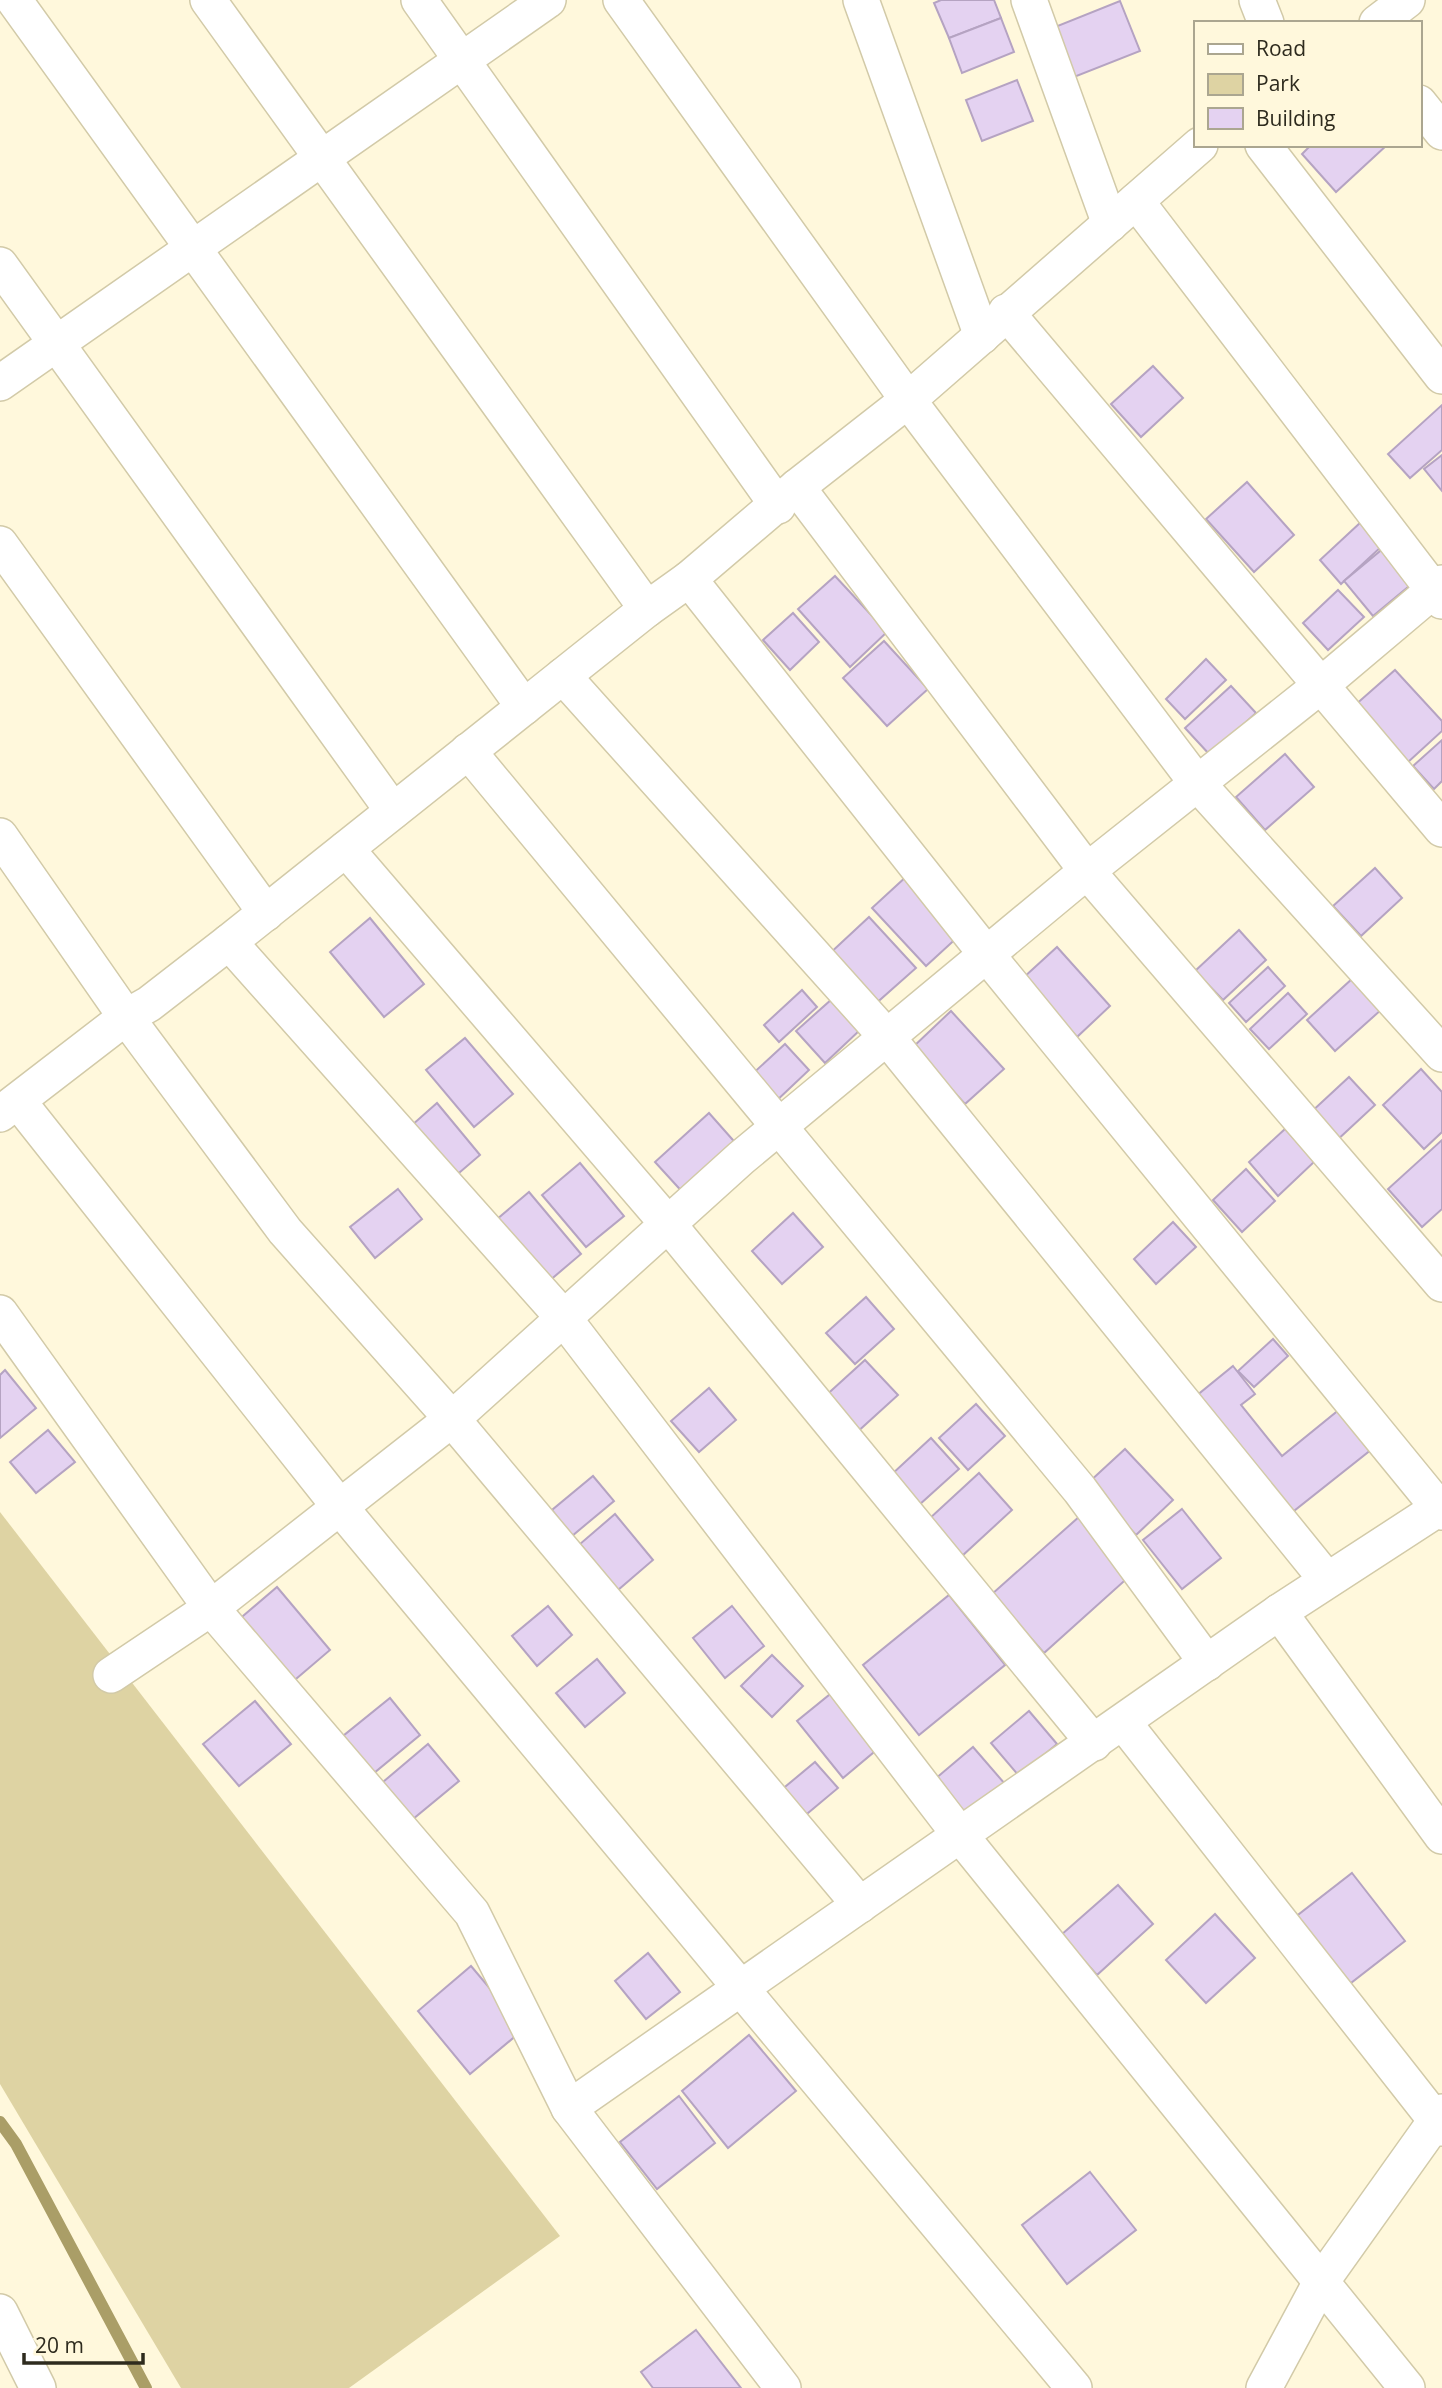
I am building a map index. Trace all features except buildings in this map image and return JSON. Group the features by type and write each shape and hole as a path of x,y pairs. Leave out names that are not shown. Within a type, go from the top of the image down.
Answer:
{"street":[{"path":"15,0 524,707"},
{"path":"208,0 647,609"},
{"path":"419,0 787,496 1087,871 1442,1284"},
{"path":"0,383 548,0"},
{"path":"861,0 982,336"},
{"path":"1029,0 1110,224"},
{"path":"1257,0 1265,21"},
{"path":"1380,21 1407,0"},
{"path":"635,4 908,400 1197,783 1442,1054"},
{"path":"1421,106 1442,132"},
{"path":"1074,2388 9,1108 126,1017 149,1004 229,942 647,609 689,579 787,496 908,400 1198,147"},
{"path":"1265,147 1442,376"},
{"path":"111,1675 211,1608 453,1419 562,1316 886,1036 1087,871 1439,592 1136,201"},
{"path":"0,265 394,811"},
{"path":"1006,312 1442,829"},
{"path":"0,544 266,913"},
{"path":"569,2108 1279,1612 1440,1510 987,955 689,579"},
{"path":"563,676 886,1036 1327,1580"},
{"path":"468,751 1080,1490 1207,1663"},
{"path":"0,836 126,1017 285,1231 453,1419 860,1905"},
{"path":"346,849 668,1224 1094,1742"},
{"path":"229,942 562,1316 960,1835 1407,2388"},
{"path":"0,1313 211,1608 472,1913 569,2108 783,2388"},
{"path":"1279,1612 1442,1836"},
{"path":"1123,1722 1440,2120 1321,2282 1264,2388"},
{"path":"0,2312 9,2358 38,2388"}],"green space":[{"path":"0,1512 560,2236 349,2388 181,2388 0,2084"}],"waterway":[{"path":"0,2122 16,2144 146,2388"}]}
